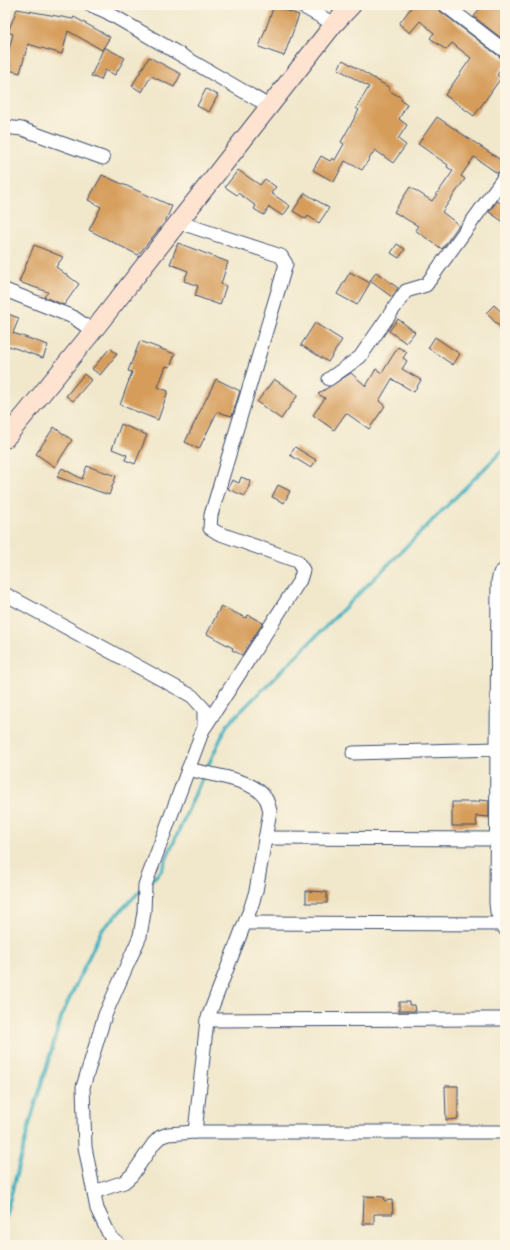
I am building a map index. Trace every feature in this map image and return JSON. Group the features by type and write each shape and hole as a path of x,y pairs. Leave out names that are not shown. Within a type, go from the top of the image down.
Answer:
{"street":[{"path":"91,5 105,11 269,106"},
{"path":"300,5 334,24"},
{"path":"5,439 93,331 334,24 352,5"},
{"path":"445,5 505,51"},
{"path":"5,127 22,129 103,158"},
{"path":"329,379 360,357 406,291 426,285 505,176"},
{"path":"120,1245 111,1238 97,1209 85,1147 83,1087 104,1015 140,936 144,912 145,885 204,727 300,580 303,570 297,561 218,533 210,528 213,507 286,264 281,256 178,222"},
{"path":"5,290 73,317 93,331"},
{"path":"246,923 504,927 497,912 501,903 497,839 501,792 497,749 501,677 498,581 500,573 505,569"},
{"path":"5,594 192,696 204,709 204,727"},
{"path":"353,753 497,749"},
{"path":"188,769 240,781 254,787 266,798 270,811 256,891 246,923 207,1020 195,1132"},
{"path":"265,838 497,839"},
{"path":"207,1020 505,1019"},
{"path":"94,1192 124,1182 132,1175 154,1143 160,1137 168,1134 195,1132 505,1132"}],"building":[{"path":"413,5 437,5 440,11 500,57 505,59 505,64 497,75 501,78 474,116 445,95 471,58 452,43 446,50 430,38 434,33 420,21 410,33 399,24"},
{"path":"482,5 505,5 505,41 474,17"},
{"path":"274,6 299,15 284,56 259,47"},
{"path":"17,9 73,19 74,17 110,37 102,50 68,31 62,54 28,44 20,73 5,69 5,53 8,53 13,34 8,32"},
{"path":"104,47 125,58 115,75 105,70 101,80 91,76"},
{"path":"149,57 181,74 174,87 151,76 142,92 132,86"},
{"path":"343,60 390,88 388,90 402,98 401,100 407,104 399,119 407,125 398,139 406,145 393,163 375,150 362,170 345,161 334,182 313,170 321,156 330,161 332,158 335,160 344,144 341,142 359,110 356,108 369,87 338,69"},
{"path":"206,89 218,95 209,112 197,106"},
{"path":"437,117 505,163 505,168 497,173 474,157 461,176 465,179 442,212 459,225 442,249 415,230 418,226 394,212 410,187 432,201 453,171 447,167 448,165 418,144"},
{"path":"238,170 260,185 265,179 276,187 271,193 290,206 283,216 269,207 264,215 254,209 256,206 238,193 237,195 225,187"},
{"path":"102,175 172,206 165,222 138,255 89,230 101,207 88,200"},
{"path":"305,193 329,208 319,223 308,216 306,219 293,211"},
{"path":"497,201 505,206 505,223 489,212"},
{"path":"178,243 228,262 221,284 226,286 220,305 195,296 198,286 184,281 188,271 170,264"},
{"path":"397,244 405,249 399,258 391,253"},
{"path":"34,245 63,257 56,267 79,284 64,305 44,297 48,292 19,282"},
{"path":"350,272 370,283 357,305 337,294"},
{"path":"376,272 398,288 392,297 370,281"},
{"path":"494,305 505,315 505,332 486,313"},
{"path":"5,313 19,318 13,333 48,345 43,358 9,346 5,352"},
{"path":"398,319 415,332 406,343 389,331"},
{"path":"315,323 342,340 328,362 301,345"},
{"path":"435,337 460,354 453,365 428,348"},
{"path":"140,341 175,354 170,367 166,366 158,387 168,391 158,420 120,405 132,372 128,371"},
{"path":"398,347 407,352 403,358 407,361 402,369 421,380 414,392 392,379 379,401 385,406 369,429 346,413 334,430 313,415 325,398 318,394 351,373 366,386 376,369 382,373"},
{"path":"110,348 117,354 100,375 92,369"},
{"path":"84,374 91,380 73,401 66,396"},
{"path":"216,379 240,391 232,416 217,412 199,449 185,442"},
{"path":"274,379 298,395 281,419 257,402"},
{"path":"121,424 147,435 135,464 125,460 127,455 112,449"},
{"path":"54,427 72,440 55,467 36,454"},
{"path":"295,447 316,460 311,468 290,455"},
{"path":"87,466 116,476 109,495 57,477 62,468 82,479"},
{"path":"241,477 251,481 245,496 228,489 232,480 239,483"},
{"path":"278,485 290,491 284,503 272,497"},
{"path":"221,606 246,618 248,615 263,623 242,655 232,650 233,648 207,634"},
{"path":"479,800 489,801 489,817 476,816 477,826 452,826 452,802 479,802"},
{"path":"306,891 327,892 327,903 306,903"},
{"path":"399,1002 409,1002 409,1005 415,1005 416,1011 399,1011"},
{"path":"445,1086 458,1086 458,1119 446,1120"},
{"path":"364,1196 384,1197 385,1201 392,1200 393,1214 374,1214 374,1224 363,1224"}],"waterway":[{"path":"206,770 227,725 505,448"},
{"path":"153,879 161,871 203,776"},
{"path":"5,1218 30,1122 62,1015 101,931 141,890"}]}
